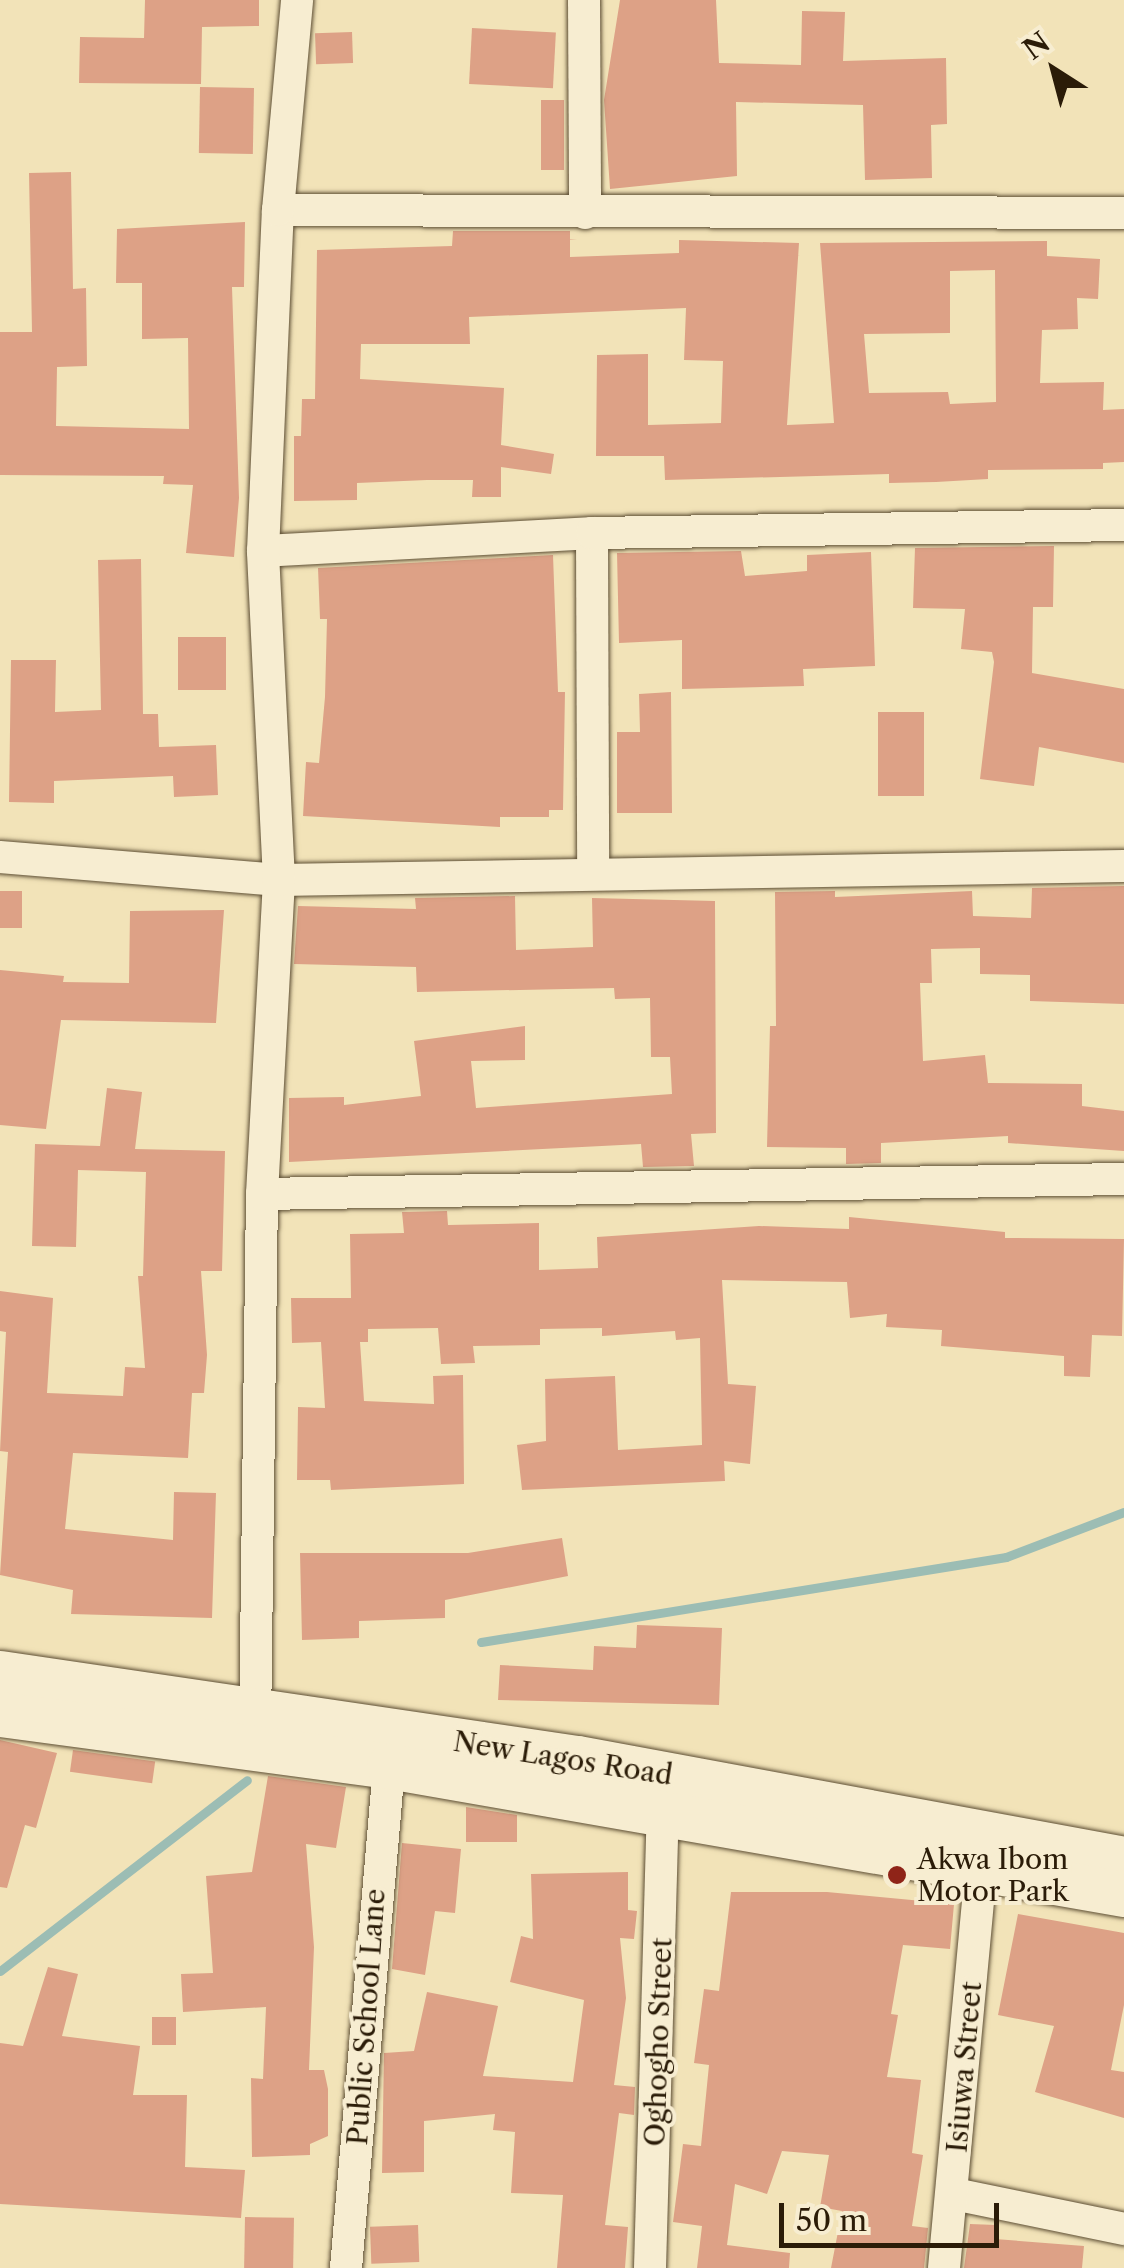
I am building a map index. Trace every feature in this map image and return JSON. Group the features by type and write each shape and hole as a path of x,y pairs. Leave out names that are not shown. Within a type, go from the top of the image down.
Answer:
{"main road":[{"name":"New Lagos Road","path":"0,1673 389,1766 664,1816 981,1866 1124,1894"},
{"name":"New Lagos Road","path":"0,1714 576,1758 1124,1859"}],"street":[{"path":"254,1731 262,1194 279,880 263,551 278,210 297,0"},
{"path":"584,0 584,213"},
{"path":"278,210 1124,213"},
{"path":"263,551 592,532 1124,525"},
{"path":"592,532 593,874"},
{"path":"0,857 279,880 1124,866"},
{"path":"262,1194 1124,1179"},
{"name":"Public School Lane","path":"346,2268 389,1766"},
{"name":"Oghogho Street","path":"650,2268 664,1816"},
{"name":"Isiuwa Street","path":"944,2268 954,2194 981,1866"},
{"path":"954,2194 1124,2229"}],"building":[{"path":"145,0 259,0 259,26 202,27 201,84 79,83 80,37 144,38"},
{"path":"620,0 716,0 719,63 801,65 802,11 845,12 843,61 946,58 947,124 931,125 932,178 865,180 863,105 736,102 737,176 610,189 604,100"},
{"path":"472,28 556,32 553,88 469,84"},
{"path":"352,32 353,63 316,64 315,33"},
{"path":"200,87 254,88 253,154 199,153"},
{"path":"541,100 564,100 564,170 541,170"},
{"path":"71,172 73,289 86,288 87,366 57,367 56,426 189,429 188,338 142,339 142,283 116,283 117,229 245,222 244,287 232,287 239,498 234,557 186,553 193,485 163,484 164,476 0,475 0,332 32,332 29,173"},
{"path":"453,231 570,231 570,257 679,253 679,240 799,243 787,425 834,423 820,243 1047,241 1047,256 1100,259 1098,299 1077,298 1078,329 1042,330 1040,383 1104,382 1103,410 1124,409 1124,462 1103,463 1103,469 988,470 988,479 936,482 889,483 889,474 665,480 664,456 596,456 597,355 648,354 648,425 721,423 723,361 684,360 686,308 469,317 470,344 361,344 360,379 504,388 501,445 554,454 551,474 501,467 501,497 472,497 473,480 427,480 357,483 357,500 294,501 294,436 301,436 302,399 315,399 317,250 452,246","holes":["995,270 996,402 950,404 948,392 869,393 864,334 950,333 950,271"]},
{"path":"1054,546 1053,607 1033,607 1032,673 1124,689 1124,763 1039,747 1034,786 980,779 992,652 961,649 965,609 913,608 915,548"},
{"path":"741,551 745,576 807,571 807,555 871,552 875,666 803,669 804,686 682,689 682,640 619,643 617,553"},
{"path":"553,555 558,692 565,692 563,810 549,810 549,817 500,817 500,827 303,816 306,762 319,763 325,697 327,619 320,619 318,568"},
{"path":"141,559 143,714 158,714 159,747 216,745 218,795 174,797 173,776 54,781 54,803 9,802 11,660 56,660 55,712 101,710 98,560"},
{"path":"178,637 226,637 226,690 178,690"},
{"path":"671,692 672,813 617,813 617,732 640,732 639,694"},
{"path":"878,712 924,712 924,796 878,796"},
{"path":"1124,886 1124,1004 1030,1001 1030,975 980,974 980,948 931,949 932,983 920,983 923,1061 985,1055 988,1083 1082,1084 1082,1106 1124,1111 1124,1151 1008,1143 1008,1136 881,1143 881,1163 846,1164 846,1148 767,1147 770,1026 776,1026 775,892 835,891 835,897 972,891 973,916 1031,918 1032,888"},
{"path":"0,891 22,891 22,928 0,928"},
{"path":"515,896 516,950 593,947 592,898 715,901 716,1133 691,1134 694,1166 643,1167 641,1144 289,1162 289,1098 344,1097 344,1105 421,1096 414,1041 525,1026 525,1060 471,1061 476,1108 672,1094 670,1057 651,1057 650,998 615,999 614,988 417,992 416,967 294,964 298,906 416,909 415,898"},
{"path":"224,910 216,1023 61,1020 46,1129 0,1125 0,970 64,976 63,982 129,983 130,911"},
{"path":"107,1088 142,1092 135,1149 225,1151 222,1271 201,1271 207,1355 204,1393 192,1393 188,1458 73,1453 65,1529 173,1540 174,1492 216,1493 212,1618 71,1614 73,1590 0,1575 8,1452 0,1451 6,1332 0,1331 0,1291 53,1298 47,1393 123,1396 125,1367 145,1368 138,1276 143,1276 146,1172 78,1170 76,1247 32,1246 35,1144 100,1146"},
{"path":"447,1211 448,1225 539,1223 539,1270 598,1268 597,1237 759,1226 849,1229 849,1217 1005,1232 1005,1238 1124,1239 1122,1336 1092,1335 1090,1377 1064,1376 1064,1356 941,1346 942,1330 886,1327 887,1314 850,1318 847,1282 722,1280 728,1384 756,1386 750,1464 724,1461 725,1481 522,1490 517,1445 546,1441 545,1379 615,1376 618,1450 702,1445 700,1338 676,1340 675,1331 602,1336 602,1328 540,1329 540,1345 473,1346 475,1363 441,1364 438,1328 368,1329 368,1342 360,1342 364,1401 434,1404 433,1376 463,1375 464,1484 331,1490 330,1480 297,1480 298,1407 325,1408 321,1342 292,1343 291,1298 351,1298 350,1234 404,1233 402,1212"},
{"path":"562,1538 568,1576 445,1600 445,1618 359,1621 359,1638 302,1640 300,1553 468,1553"},
{"path":"637,1625 722,1628 719,1705 498,1700 500,1665 593,1670 594,1646 636,1648"},
{"path":"0,1740 57,1753 36,1828 25,1825 7,1888 0,1887"},
{"path":"73,1750 155,1762 152,1783 70,1772"},
{"path":"268,1776 346,1787 336,1848 306,1844 314,1947 309,2070 324,2070 328,2136 310,2144 310,2155 252,2157 251,2078 263,2079 266,2007 183,2012 181,1974 213,1973 206,1876 252,1872"},
{"path":"466,1807 517,1815 517,1842 466,1842"},
{"path":"402,1843 461,1849 455,1913 435,1911 425,1975 392,1969"},
{"path":"628,1872 628,1910 637,1911 634,1939 620,1938 626,1998 614,2085 635,2087 634,2115 619,2113 605,2225 628,2227 625,2268 557,2268 563,2195 511,2193 515,2132 493,2130 495,2114 424,2121 424,2172 382,2173 384,2053 414,2051 427,1992 498,2006 483,2076 573,2082 584,2000 510,1982 521,1936 533,1939 531,1874"},
{"path":"731,1892 827,1892 954,1904 950,1949 903,1945 891,2014 898,2015 887,2077 921,2080 912,2153 923,2155 912,2226 928,2228 924,2268 831,2268 842,2211 820,2207 829,2155 782,2151 767,2194 735,2184 727,2245 790,2253 789,2268 697,2268 702,2226 673,2222 683,2144 701,2146 709,2065 694,2063 704,1989 719,1991"},
{"path":"1018,1914 1124,1933 1124,2005 1111,2070 1124,2072 1124,2118 1035,2092 1054,2026 998,2015"},
{"path":"48,1967 78,1974 62,2036 140,2046 133,2095 187,2095 185,2167 245,2170 241,2218 0,2204 0,2043 23,2046"},
{"path":"152,2017 176,2017 176,2045 152,2045"},
{"path":"245,2217 294,2218 293,2268 244,2268"},
{"path":"970,2224 996,2225 995,2239 1084,2246 1082,2268 964,2268"},
{"path":"418,2225 419,2262 371,2264 370,2227"}],"waterway":[{"path":"481,1642 1006,1557 1124,1512"},
{"path":"0,1971 247,1780"}],"place":[{"name":"Akwa Ibom Motor Park","path":"897,1875"}]}
